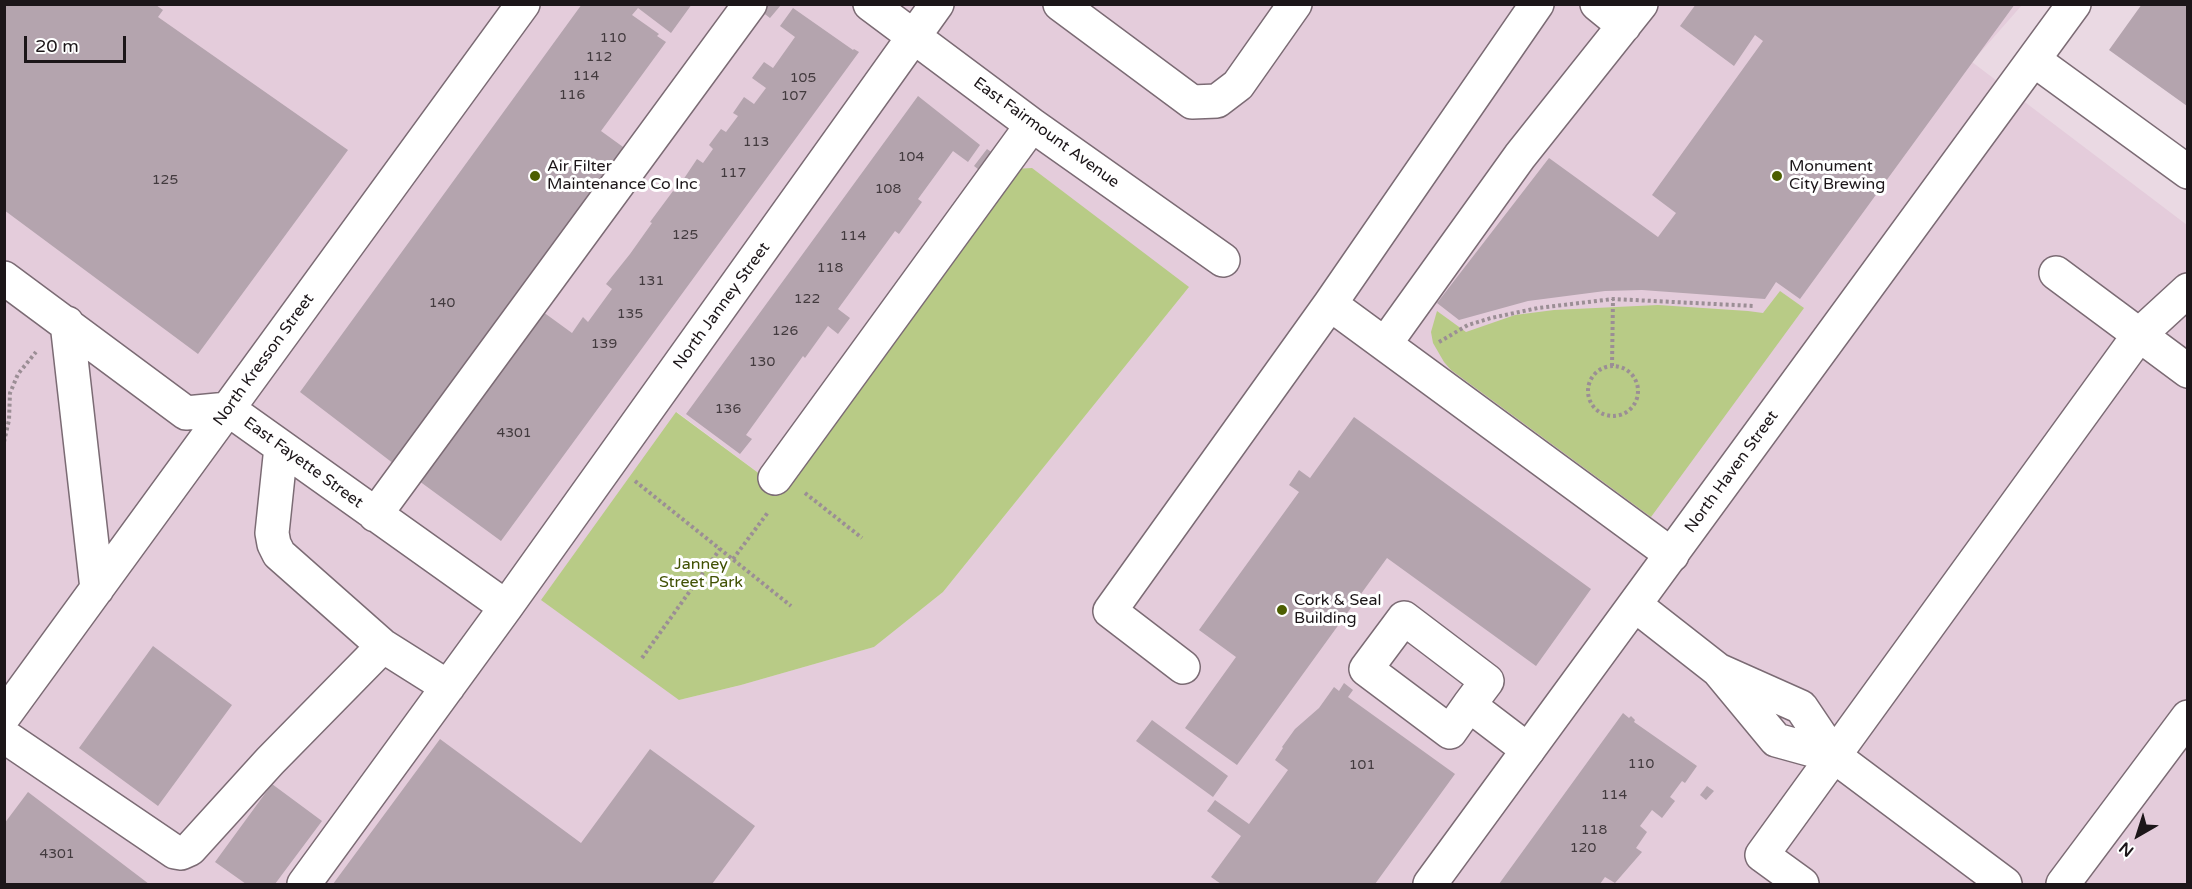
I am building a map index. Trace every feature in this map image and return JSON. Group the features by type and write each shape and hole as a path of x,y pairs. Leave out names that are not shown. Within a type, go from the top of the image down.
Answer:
{"street":[{"name":"North Kresson Street","path":"4,716 524,4"},
{"path":"375,514 750,4"},
{"name":"East Fairmount Avenue","path":"870,4 1032,124 1223,260"},
{"name":"North Janney Street","path":"304,885 506,607 937,4"},
{"path":"1060,4 1192,102 1217,101 1238,85 1295,4"},
{"path":"1183,667 1110,610 1330,304 1538,4"},
{"path":"1385,344 1520,156 1633,15 1597,4"},
{"name":"North Haven Street","path":"1430,885 2074,4"},
{"path":"2034,60 2187,172"},
{"path":"782,492 1032,124"},
{"path":"2056,273 2187,371"},
{"name":"East Fayette Street","path":"4,278 186,413 228,409 506,607"},
{"path":"1802,885 1762,855 2139,335 2187,290"},
{"path":"1330,304 1672,555"},
{"path":"67,323 97,589"},
{"path":"281,447 272,533 279,554 383,646 448,687"},
{"path":"1635,605 1718,670 1776,740 1834,756 2004,885"},
{"path":"4,736 175,852 181,853 190,849 270,761 383,646"},
{"path":"1469,705 1528,750"},
{"path":"2063,885 2187,717"}],"path":[{"path":"1438,342 1468,325 1491,318 1538,308 1613,299 1755,306"},
{"path":"1612,366 1613,299"},
{"path":"4,442 9,420 10,393 18,374 48,338 67,323"},
{"path":"1612,366 1620,367 1633,376 1638,391 1632,406 1626,412 1611,416 1596,409 1588,394 1591,378 1597,372 1612,366"},
{"path":"632,479 791,606"},
{"path":"733,559 782,492 862,538"},
{"path":"642,658 720,549"}],"shaded area":[{"path":"5,5 2022,5 1972,62 2187,225 2187,884 5,884","holes":["1189,287 943,592 874,647 679,700 677,412 780,489"]}],"green space":[{"name":"Janney Street Park","path":"1032,168 1189,287 943,592 874,647 679,700 541,600 676,412 780,489 1014,169"},
{"path":"1780,291 1804,308 1651,517 1451,370 1433,343 1431,332 1437,311 1466,332 1515,315 1554,310 1658,305 1763,313"}],"building":[{"path":"582,4 692,4 671,33 638,8 632,15 659,34 657,36 666,42 601,131 630,152 398,467 300,392"},
{"name":"Monument City Brewing","path":"1696,4 2015,4 1800,299 1776,282 1765,299 1642,290 1605,291 1528,301 1459,320 1437,303 1549,158 1658,237 1676,213 1652,195 1763,41 1755,35 1734,66 1680,26"},
{"path":"2142,4 2187,4 2187,106 2109,50"},
{"path":"4,5 156,5 163,10 158,17 348,150 198,354 4,210"},
{"path":"760,5 781,5 770,18 757,8"},
{"path":"793,8 859,52 501,541 415,478 539,309 572,333 583,317 588,322 612,289 606,284 697,159 703,163 713,149 709,145 721,129 726,132 738,116 733,113 744,97 754,104 766,88 752,78 764,62 773,68 795,37 780,26"},
{"path":"918,96 980,145 968,162 953,151 918,199 922,202 899,234 895,231 838,309 850,318 838,334 828,326 805,358 803,356 746,435 752,439 740,454 686,414"},
{"path":"987,149 1000,158 987,176 974,166"},
{"name":"Cork & Seal Building","path":"1354,417 1591,589 1536,666 1387,558 1237,765 1185,728 1236,657 1199,630 1299,492 1289,485 1299,470 1310,478"},
{"path":"153,646 232,705 158,806 79,748"},
{"path":"1344,683 1353,690 1348,697 1455,774 1375,884 1221,884 1211,877 1241,836 1207,811 1215,800 1249,824 1288,770 1275,760 1282,747 1295,729 1319,708 1334,687 1339,691"},
{"path":"1623,713 1629,718 1631,716 1634,722 1697,766 1685,783 1682,781 1670,797 1675,801 1662,818 1652,810 1640,826 1647,832 1636,848 1642,852 1615,883 1605,877 1600,884 1499,884"},
{"path":"1152,720 1228,776 1213,797 1136,741"},
{"path":"440,739 581,843 650,749 755,826 712,884 333,884"},
{"path":"272,784 322,821 275,884 246,884 215,862"},
{"path":"1707,786 1714,791 1706,800 1700,795"},
{"path":"28,792 149,884 4,884 4,824"}],"place":[{"name":"Air Filter Maintenance Co Inc","path":"535,176"},
{"name":"Monument City Brewing","path":"1777,176"},
{"name":"Cork & Seal Building","path":"1282,610"}]}
